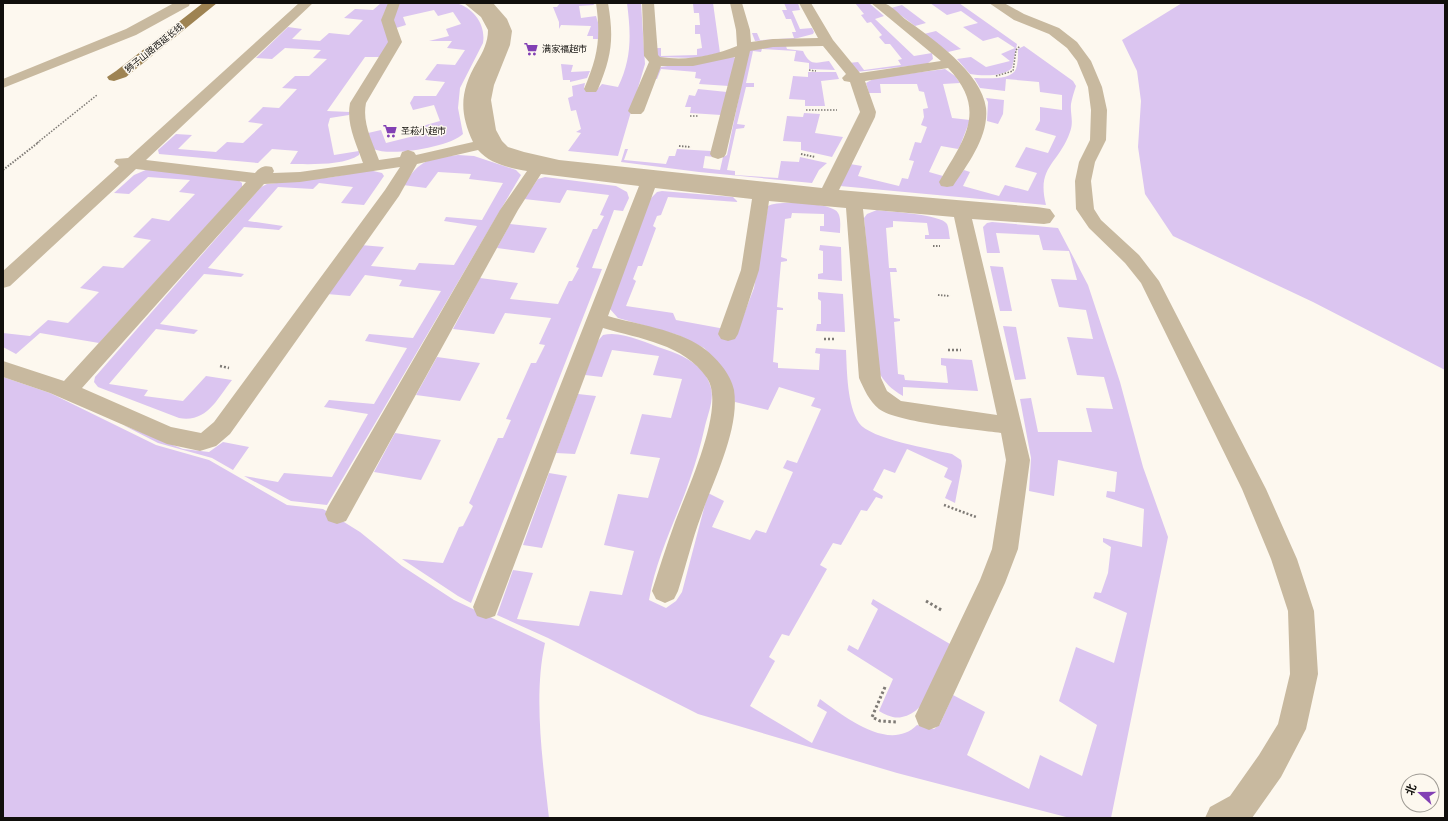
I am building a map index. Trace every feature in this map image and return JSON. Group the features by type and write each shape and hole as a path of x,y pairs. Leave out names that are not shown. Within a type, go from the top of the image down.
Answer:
{"main road":[{"name":"狮子山路西延长线","path":"205,3 114,74 114,77 121,74 211,3"}],"street":[{"path":"3,84 131,32 184,3"},
{"path":"3,282 296,3"},
{"path":"3,269 131,159 307,3"},
{"path":"370,163 357,122 356,108 395,42 393,32 387,20 387,16 394,3"},
{"path":"470,3 482,11 492,23 495,30 493,44 471,92 470,104 487,141 503,150 526,158 559,164 931,204 1037,212 1044,213 1046,216 1044,219 1037,219 761,195 537,168 496,156 487,152 487,141 483,102 503,44 505,29 498,17 486,3"},
{"path":"591,89 601,65 606,28 602,3"},
{"path":"648,3 651,56 656,61 676,62 706,59 767,43 825,42"},
{"path":"718,154 744,48 743,30 736,3"},
{"path":"801,3 825,42 853,78 864,98 868,112 867,117 824,193"},
{"path":"805,3 825,42"},
{"path":"877,3 939,51 952,63 964,76 977,100 979,115 977,126 970,143 947,182"},
{"path":"995,3 1019,17 1054,31 1072,45 1084,61 1095,87 1099,110 1098,140 1087,162 1084,182 1085,209 1095,224 1132,259 1149,281 1254,489 1284,559 1301,611 1304,674 1291,729 1270,766 1241,807 1221,818"},
{"path":"636,111 656,61"},
{"path":"853,78 952,63"},
{"path":"824,193 826,177 855,123 858,111 853,78"},
{"path":"131,159 263,174 320,175 370,163 402,159 487,141"},
{"path":"3,356 71,387 167,435 200,442 208,440 214,436 262,373 406,172 409,166 402,159"},
{"path":"337,514 509,210 537,168"},
{"path":"71,387 263,174"},
{"path":"486,608 649,182"},
{"path":"728,334 750,270 761,195"},
{"path":"854,202 870,378 874,390 882,400 896,408 1011,426"},
{"path":"929,716 992,583 1005,549 1018,460 962,213"},
{"path":"596,319 675,342 689,349 710,367 718,378 723,390 722,408 714,450 689,516 665,591"},
{"path":"3,369 71,387"}],"path":[{"path":"964,76 991,76 1010,73 1014,68 1016,50 1020,46"},
{"path":"806,110 858,111"},
{"path":"885,687 872,717 890,723 929,716"}],"shaded area":[{"path":"451,2 462,5 473,13 481,24 483,30 483,43 460,88 458,108 463,134 456,139 433,147 393,152 374,149 368,133 381,130 386,143 422,134 419,127 440,121 434,105 413,110 410,103 414,96 436,96 445,82 425,80 437,64 455,65 465,50 447,48 452,41 429,41 449,36 446,29 461,24 453,12 438,16 434,10 403,17 406,25 396,28 393,21 399,3"},
{"path":"381,3 390,3 383,16 389,42 383,57 365,57 327,111 350,112 349,115 330,118 328,125 334,155 359,151 359,155 352,159 335,163 290,164 298,151 272,149 258,163 159,154 158,150 176,134 192,135 178,149 216,152 227,142 243,143 263,124 248,122 263,107 279,108 297,89 282,88 295,76 309,76 327,59 313,58 321,50 285,48 272,59 256,58 288,27 302,29 292,39 320,41 329,33 349,35 363,20 344,18 355,9 373,10"},
{"path":"560,3 593,3 594,5 579,6 581,18 596,16 600,29 598,39 593,39 593,36 587,36 591,26 561,25 559,29 559,22 553,7 557,7"},
{"path":"627,3 641,3 645,64 618,156 568,151 581,133 576,132 581,129 576,110 571,111 568,98 573,96 572,86 585,83 584,88 586,91 595,92 602,84 618,87 623,76 628,56 630,36"},
{"path":"713,3 720,53 696,58 657,57 656,48 661,48 661,56 697,55 697,49 702,48 700,34 695,34 695,25 700,25 699,13 694,13 693,4"},
{"path":"784,3 798,3 800,10 792,11 800,29 812,28 814,32 813,34 794,39 755,41 752,33 757,33 760,40 794,38 792,32 796,32 791,19 786,19 782,10 787,10"},
{"path":"855,3 869,3 884,16 875,19 914,56 932,53 933,59 927,64 856,72 848,63 858,62 864,70 901,65 898,60 902,59 890,44 885,44 879,37 882,35 871,22 867,23 861,15 864,14"},
{"path":"930,3 959,3 1017,44 1012,68 998,74 970,74 957,59 971,57 986,67 1010,61 1001,54 1015,48 998,37 983,41 963,27 978,23 961,11 947,15"},
{"path":"1182,3 1445,3 1445,370 1313,302 1173,236 1145,194 1138,147 1141,101 1137,71 1122,40"},
{"path":"902,5 926,23 915,26 891,8"},
{"path":"936,31 961,49 948,52 924,34"},
{"path":"760,46 786,46 787,49 803,51 808,59 813,62 829,61 835,70 809,69 809,63 794,61 796,51 762,49 761,52 753,51 746,83 754,83 754,87 746,87 737,124 745,125 744,128 736,129 727,170 735,171 735,175 778,178 781,161 799,162 800,157 827,163 819,170 812,183 699,172 621,162 625,149 628,149 624,160 666,164 669,156 675,156 677,149 711,151 715,157 705,156 703,168 720,170 723,157 727,155 748,53"},
{"path":"1024,46 1073,81 1076,86 1071,104 1072,125 1070,132 1065,143 1046,173 1044,192 1046,205 840,186 850,164 862,166 858,176 899,186 902,178 908,179 914,161 909,160 915,142 921,143 927,127 921,125 924,117 923,109 928,108 924,92 919,91 917,84 880,84 881,93 869,93 866,83 875,78 945,69 955,76 960,83 943,84 952,118 970,120 958,149 941,146 929,172 943,176 940,181 952,185 964,170 970,172 963,186 999,196 1005,185 1028,191 1037,173 1015,167 1026,147 1048,153 1056,136 1035,130 1040,121 1040,107 1062,110 1062,95 1040,92 1039,82 1006,79 1005,91 980,88 974,78 997,78 1013,73 1016,69 1018,49"},
{"path":"733,57 736,58 729,86 699,84 701,79 695,78 696,72 661,69 657,79 652,79 660,67"},
{"path":"561,64 573,65 571,72 590,71 587,78 570,82 570,80 563,80"},
{"path":"808,72 836,72 839,79 821,81 825,106 805,106 805,100 789,99 793,76 808,77"},
{"path":"698,89 727,92 721,115 690,113 691,107 685,107 689,95 695,96"},
{"path":"986,98 1004,100 1003,114 998,124 987,121 988,102"},
{"path":"804,113 820,114 815,133 843,137 832,157 801,150 801,142 783,141 787,116 803,117"},
{"path":"458,155 474,156 516,170 521,175 327,505 291,501 244,476 278,482 284,473 332,477 368,414 324,407 329,400 374,404 407,348 365,341 369,334 413,338 441,291 399,286 402,280 365,275 350,296 327,294 361,245 384,247 371,266 415,270 419,263 454,265 477,226 444,221 446,217 482,220 503,183 469,179 471,174 438,172 426,188 403,185 409,176 420,165 432,159"},
{"path":"148,169 238,180 242,183 242,187 99,343 40,333 16,354 3,347 3,333 30,336 48,320 68,323 99,292 80,288 103,266 123,268 151,240 133,237 152,218 169,221 195,194 179,192 190,180 148,177 129,194 114,193 134,175"},
{"path":"369,170 382,173 384,176 364,205 341,203 353,187 319,183 313,189 278,187 248,221 283,226 279,230 244,227 208,268 244,274 241,277 204,274 160,324 198,330 194,334 156,329 109,384 148,390 144,396 183,401 206,376 232,380 216,402 204,413 189,419 179,418 98,387 94,382 95,377 261,187 267,184 333,177"},
{"path":"545,177 616,186 627,192 629,198 623,211 614,210 592,268 602,269 471,603 402,559 443,563 459,527 463,526 473,506 469,503 498,438 503,438 511,420 506,419 531,363 536,363 545,345 539,344 551,318 505,313 494,334 453,329 480,278 518,283 510,299 558,304 569,281 572,281 579,268 576,267 593,229 597,229 604,216 600,215 609,195 567,190 560,203 524,199 538,179"},
{"path":"662,191 733,197 738,202 668,197 661,215 657,216 653,226 656,228 642,266 638,266 633,279 636,281 626,306 673,313 676,320 725,329 736,335 754,288 768,206 781,203 802,203 822,206 835,210 840,217 840,233 820,231 820,226 824,226 824,214 792,213 791,218 785,219 781,257 787,259 787,261 781,262 777,307 783,308 783,310 777,310 773,362 778,363 778,368 819,370 820,354 815,353 816,348 846,350 847,378 852,407 859,423 865,429 888,439 952,454 961,460 962,466 955,503 945,498 952,481 944,477 948,468 907,449 895,473 884,469 873,490 883,496 882,499 876,497 867,511 861,510 841,545 833,543 820,565 827,569 789,636 782,634 769,657 775,661 750,706 812,743 827,712 817,706 820,699 841,714 867,729 880,734 893,735 906,733 917,725 934,729 940,724 953,695 985,712 967,755 1029,789 1040,755 1082,776 1097,725 1059,701 1076,647 1114,663 1127,613 1093,598 1095,592 1101,593 1108,573 1111,547 1103,542 1103,538 1142,547 1144,509 1106,497 1107,491 1115,492 1117,472 1058,460 1054,496 1029,491 1031,458 1020,399 1031,398 1038,432 1092,432 1086,408 1113,409 1104,377 1077,375 1067,337 1093,339 1086,310 1059,307 1051,279 1077,280 1069,251 1043,250 1039,235 996,233 1000,253 987,253 983,227 987,223 992,222 1058,228 1088,285 1120,382 1143,467 1168,537 1111,818 1070,818 897,773 698,714 548,638 497,615 513,570 533,573 517,619 579,626 590,591 622,595 634,551 604,545 618,494 648,498 660,458 630,454 642,414 671,418 682,379 653,375 659,356 612,350 602,377 585,375 597,342 603,335 618,334 642,341 686,358 693,362 704,373 711,388 712,397 710,407 696,460 685,494 661,554 652,584 649,600 666,608 676,601 682,592 708,493 724,501 712,527 750,540 756,530 766,533 793,472 783,468 787,460 797,463 821,409 811,406 815,398 779,387 768,410 735,402 732,389 717,362 704,348 678,335 618,318 609,308 650,199 657,192"},
{"path":"877,210 915,214 943,221 948,226 950,239 925,239 925,235 929,235 927,223 893,221 893,227 886,228 889,268 896,268 897,272 890,272 894,318 900,319 900,321 894,322 898,374 904,375 905,380 948,383 946,366 941,365 941,358 972,360 978,391 903,387 903,396 895,391 883,379 878,371 864,218 867,214"},
{"path":"510,224 547,228 534,253 497,248"},
{"path":"820,245 841,247 842,281 818,279 818,274 823,273 823,251 819,250"},
{"path":"990,266 1003,267 1012,311 1000,311"},
{"path":"818,292 843,294 845,332 816,331 817,324 821,324 821,301 818,299"},
{"path":"1003,326 1016,327 1026,379 1015,380"},
{"path":"437,357 480,363 460,401 416,395"},
{"path":"3,377 50,393 156,445 209,460 287,505 323,509 360,532 402,566 454,600 545,643 541,664 539,708 549,818 3,818"},
{"path":"578,394 596,396 575,454 556,453"},
{"path":"123,425 183,449 209,452 223,442 249,447 233,470 212,458 158,443"},
{"path":"395,433 441,440 421,480 374,472"},
{"path":"549,473 567,476 542,548 523,545"},
{"path":"873,599 950,644 938,676 927,698 920,707 911,714 902,717 893,717 879,711 893,679 847,650 849,645 858,650 878,609 871,604"}],"place":[{"name":"满家福超市","path":"531,49"},
{"name":"圣菘小超市","path":"390,131"}]}
